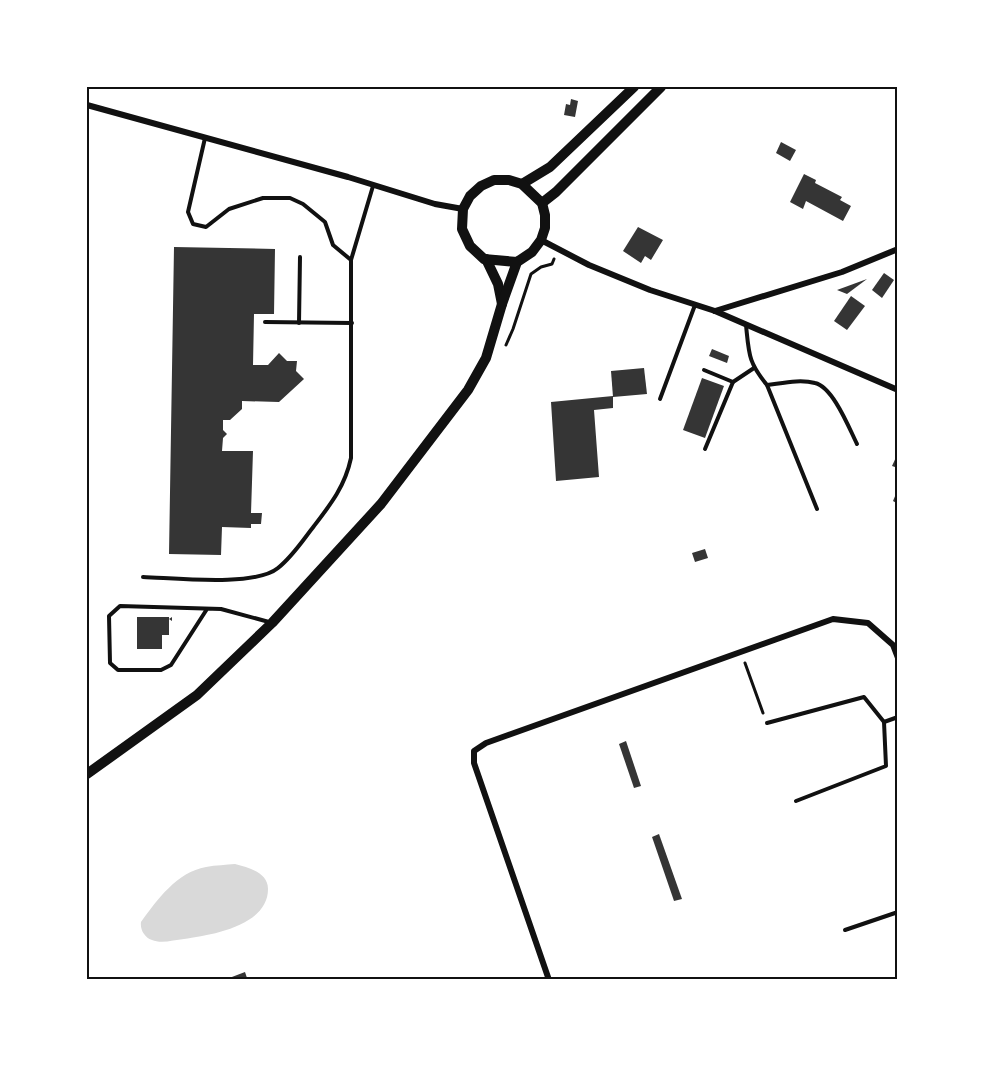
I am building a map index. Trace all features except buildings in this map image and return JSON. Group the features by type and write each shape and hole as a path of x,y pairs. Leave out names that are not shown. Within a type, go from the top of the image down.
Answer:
{"street":[{"path":"522,184 550,167 634,87"},
{"path":"542,204 661,87"},
{"path":"87,105 435,204 463,209"},
{"path":"87,774 196,695 272,623 381,504 468,390 486,358 517,262 532,252 541,240 545,228 542,204 522,184 509,180 494,180 481,186 470,196 463,209 462,229 470,246 486,259 498,284 502,304"},
{"path":"541,240 578,260 650,290 715,311 898,390"},
{"path":"715,311 842,272 898,249"},
{"path":"486,259 517,262"},
{"path":"549,980 474,763 474,750 486,743 833,619 868,623 893,645 898,658"}],"lane":[{"path":"206,138 188,212 193,224 206,226 229,209 263,198 290,198 303,204 325,222 333,245 351,260"},
{"path":"143,577 237,579 263,576 278,568 293,553 334,500 348,472 351,458 351,260 373,186"},
{"path":"299,323 300,257"},
{"path":"660,399 695,305"},
{"path":"266,322 352,323"},
{"path":"746,325 749,352 754,368 767,385 817,509"},
{"path":"705,449 733,382 754,368"},
{"path":"704,370 733,382"},
{"path":"767,385 801,381 818,383 838,404 857,444"},
{"path":"207,609 171,665 161,670 118,670 110,663 109,616 120,606 221,609 272,623"},
{"path":"766,723 864,696 884,722 886,766 796,801"},
{"path":"884,722 898,717"},
{"path":"845,930 898,912"}],"path":[{"path":"505,346 531,274 540,267 552,264 558,249"},
{"path":"741,652 766,723"}],"shaded area":[{"path":"235,864 257,872 267,883 265,902 259,912 249,920 222,931 172,941 156,941 145,935 141,922 161,896 177,881 196,870 210,866"}]}
